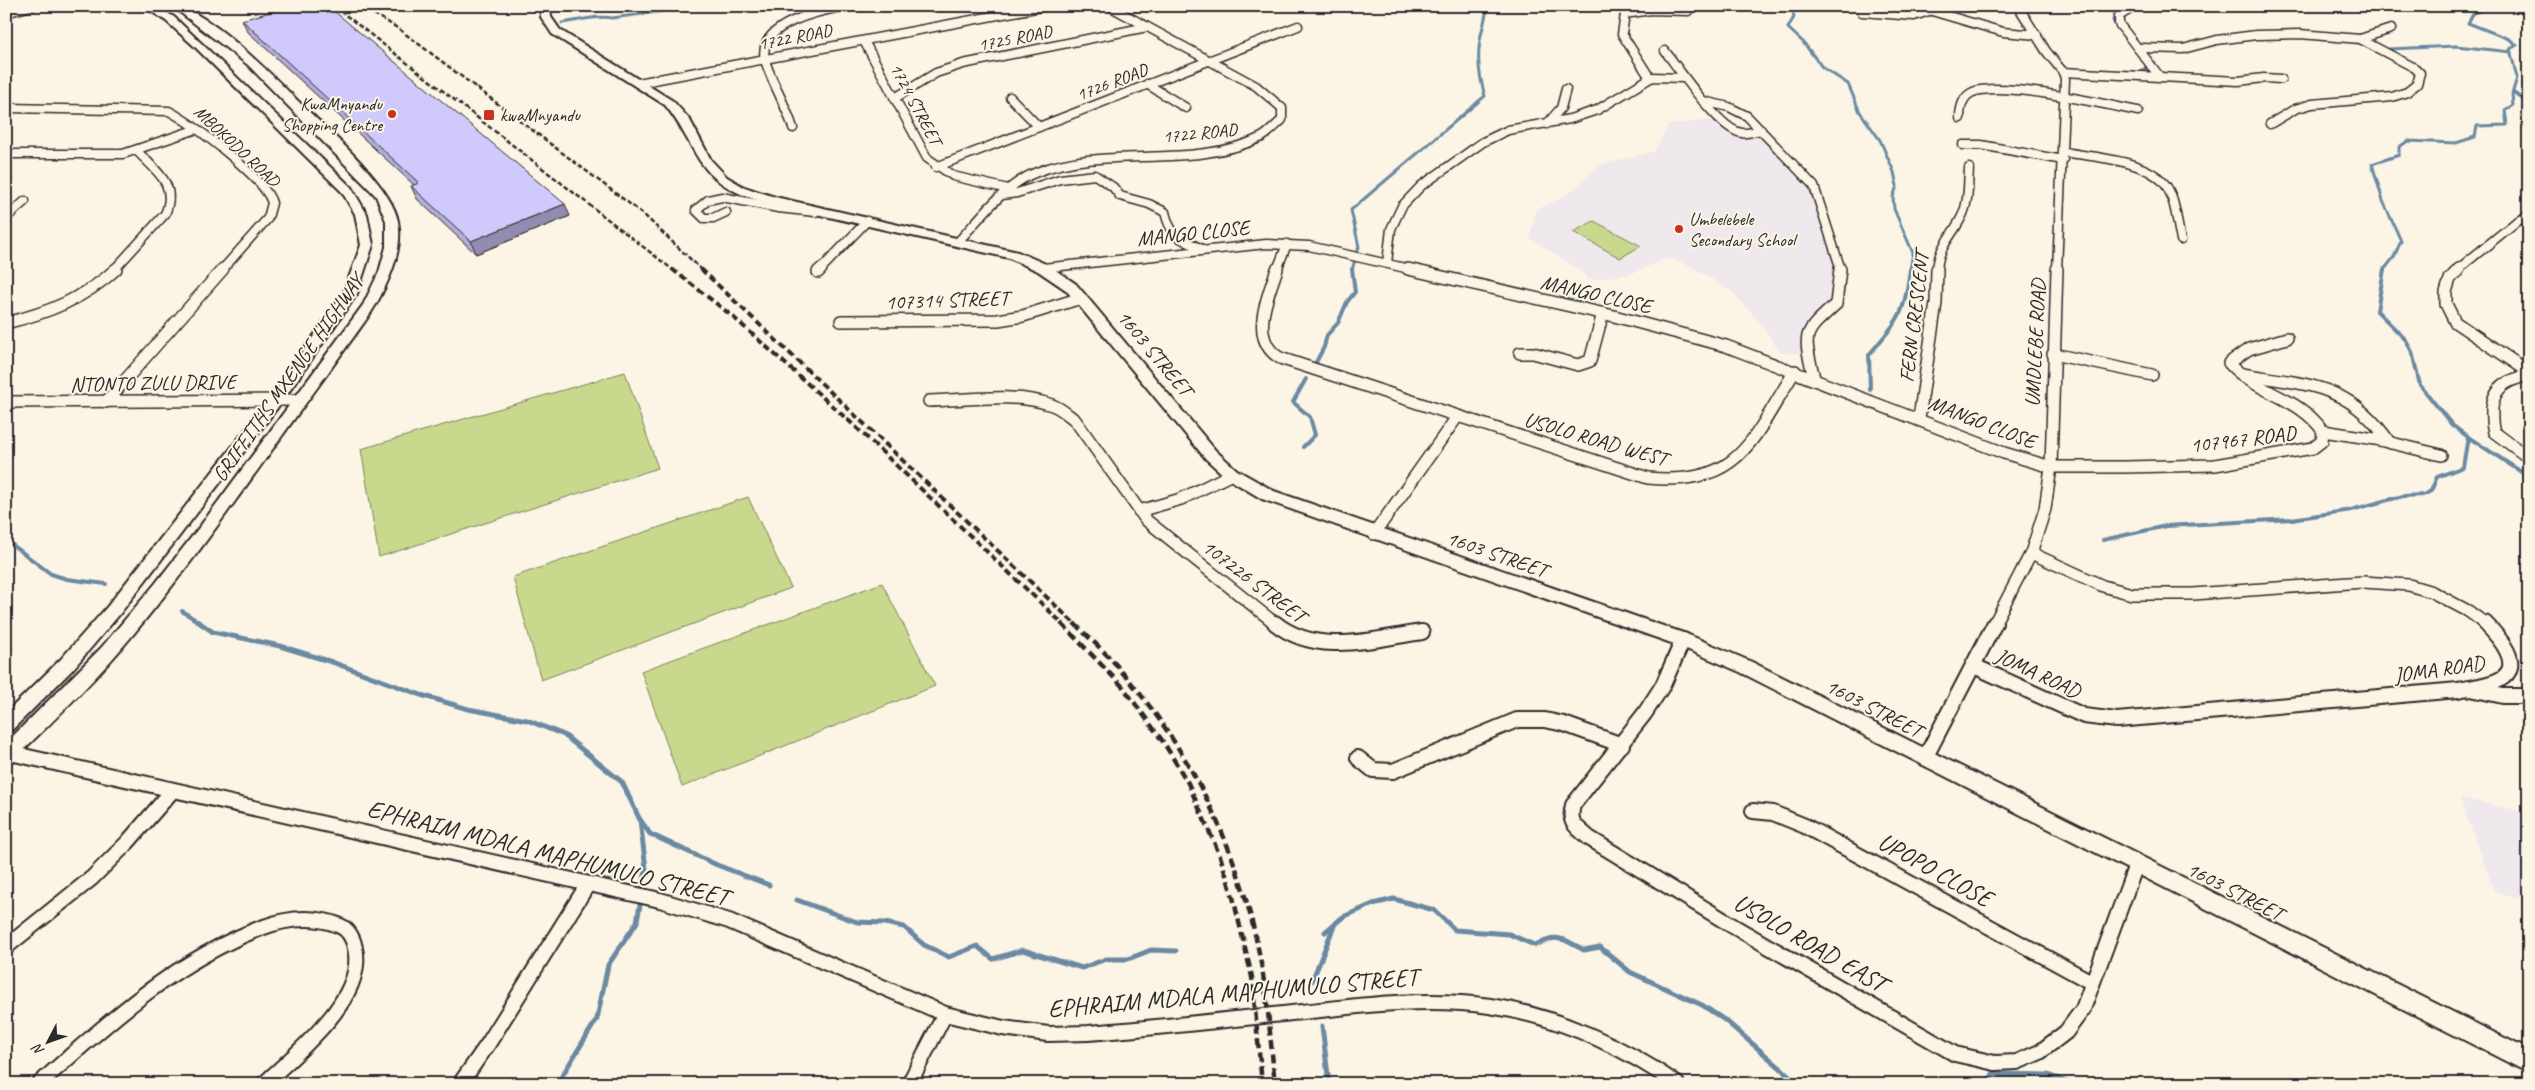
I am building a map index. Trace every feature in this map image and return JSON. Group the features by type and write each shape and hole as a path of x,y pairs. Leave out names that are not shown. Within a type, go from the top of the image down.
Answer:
{"street":[{"path":"6,13 31,6"},
{"name":"GRIFFITHS MXENGE HIGHWAY","path":"6,725 66,665 113,611 276,400 350,294 367,246 361,214 347,190 185,32 149,6"},
{"name":"GRIFFITHS MXENGE HIGHWAY","path":"7,753 51,712 107,653 207,529 369,306 379,287 392,240 389,210 381,193 364,174 251,63 206,25 177,6"},
{"name":"1603 STREET","path":"545,6 546,17 556,32 676,109 706,161 727,183 756,196 1013,255 1043,268 1071,287 1211,455 1232,474 1287,503 1683,640 1746,667 2529,1062"},
{"path":"793,128 765,59 764,50 769,39 782,27 811,14 847,6"},
{"name":"1722 ROAD","path":"638,83 1046,6"},
{"name":"1722 ROAD","path":"958,242 1005,192 1037,171 1070,161 1229,149 1253,143 1271,133 1282,120 1282,108 1269,95 1210,60 1108,6"},
{"path":"1916,6 1929,12 2003,32 2037,35"},
{"name":"UMDLEBE ROAD","path":"1925,758 2031,553 2045,509 2051,467 2053,354 2066,99 2063,72 2018,6"},
{"path":"2135,6 2124,12 2118,19 2160,76"},
{"path":"1650,78 1643,64 1622,34 1625,14 1651,10 1688,11"},
{"path":"1862,12 1914,16 1929,12"},
{"name":"1726 ROAD","path":"936,167 1298,26"},
{"name":"1725 ROAD","path":"895,98 936,73 952,67 1147,27"},
{"path":"2360,39 2390,29"},
{"path":"2138,48 2183,49 2217,40 2256,35 2300,34 2360,39 2415,68 2420,73 2416,85 2410,92 2390,98 2324,102 2296,108 2270,124"},
{"name":"1724 STREET","path":"864,41 920,146 936,167 963,180 1005,192"},
{"path":"1664,51 1703,101 1732,130 1740,132 1760,130"},
{"path":"2063,72 2238,81 2264,78 2281,80"},
{"path":"1387,263 1391,229 1396,216 1421,186 1498,133 1546,124 1597,110 1650,78 1661,76 1684,78"},
{"path":"1147,84 1186,108"},
{"path":"1546,124 1561,108 1566,89"},
{"path":"1960,118 1960,110 1965,98 1979,91 2014,91 2138,110"},
{"path":"1010,98 1039,127"},
{"path":"1703,101 1729,107 1748,116 1814,186 1841,271 1836,304 1813,324 1809,331 1809,358 1814,378"},
{"name":"MBOKODO ROAD","path":"6,108 151,109 180,115 263,188 272,203 272,211 106,402"},
{"path":"6,154 110,155 137,151 198,129"},
{"path":"1963,145 1987,146 2131,165 2157,177 2169,191 2181,240"},
{"path":"6,323 58,308 84,296 102,283 165,214 172,203 172,193 167,184 137,151"},
{"name":"FERN CRESCENT","path":"1919,418 1936,303 1937,267 1942,245 1962,217 1970,168"},
{"path":"1005,192 1017,193 1060,179 1095,175 1113,187 1120,196 1149,204 1165,212 1169,229 1174,236 1206,250"},
{"path":"726,212 713,218 704,218 696,212 708,200 722,197 778,208 822,211"},
{"path":"6,218 25,201"},
{"path":"2529,215 2516,222 2456,271 2448,281 2445,305 2453,320 2466,332 2501,352 2529,374"},
{"path":"818,272 867,221"},
{"name":"MANGO CLOSE","path":"1043,268 1206,250 1287,244 1309,246 1603,313 1726,346 2004,452 2051,467 2124,467"},
{"name":"USOLO ROAD WEST","path":"1287,244 1263,324 1265,345 1272,353 1298,365 1648,478 1674,481 1689,479 1727,467 1738,459 1795,371"},
{"name":"107314 STREET","path":"841,321 1006,319 1023,316 1080,298"},
{"path":"1520,353 1533,353 1578,365 1585,364 1590,361 1603,313"},
{"path":"2287,338 2241,353 2229,363 2238,373 2307,383 2324,388 2364,410 2380,426 2390,443"},
{"path":"2053,354 2152,375"},
{"name":"107967 ROAD","path":"2124,467 2215,465 2305,451 2322,441 2323,431 2317,420 2304,408 2255,385 2238,373"},
{"path":"2529,374 2500,385 2492,403 2492,426 2494,432 2529,458"},
{"name":"NTONTO ZULU DRIVE","path":"6,402 301,400"},
{"name":"107226 STREET","path":"929,401 1030,400 1053,405 1074,420 1139,511 1163,535 1287,633 1299,639 1322,645 1422,632"},
{"path":"1374,534 1457,417"},
{"path":"2323,431 2390,443 2441,455"},
{"path":"1139,511 1181,499 1232,474"},
{"name":"JOMA ROAD","path":"1974,666 2084,716 2117,720 2470,688 2499,680 2507,674 2511,667 2510,656 2503,643 2486,624 2468,611 2432,592 2409,585 2363,582 2193,594 2132,594 2103,586 2031,553"},
{"name":"USOLO ROAD EAST","path":"1683,640 1663,685 1622,745 1573,805 1570,816 1578,830 1733,926 1955,1054 2005,1064 2033,1058 2057,1040 2078,1019 2136,865"},
{"path":"2470,688 2503,696 2529,696"},
{"path":"1358,758 1373,772 1393,771 1506,724 1530,719 1564,724 1622,745"},
{"name":"EPHRAIM MDALA MAPHUMULO STREET","path":"7,753 660,900 729,921 945,1014 1003,1028 1048,1034 1097,1032 1387,1003 1441,1001 1492,1006 1551,1021 1612,1044 1677,1084"},
{"path":"6,947 92,878 127,843 174,790"},
{"name":"UPOPO CLOSE","path":"1753,811 1773,813 1805,826 2091,982"},
{"path":"460,1084 488,1044 588,884"},
{"path":"38,1084 134,999 213,948 261,928 296,917 323,918 348,929 358,948 356,977 342,1004 264,1084"},
{"path":"909,1084 945,1014"}],"shaded area":[{"name":"Umbelebele Secondary School","path":"1719,119 1753,130 1765,139 1809,185 1838,265 1831,305 1806,325 1807,353 1781,353 1759,321 1732,292 1691,266 1668,258 1630,274 1589,280 1578,269 1530,238 1536,210 1567,195 1600,165 1655,151 1668,125"},
{"path":"2460,798 2529,813 2529,901 2494,891"}],"green space":[{"path":"1594,221 1641,246 1620,258 1573,232"},
{"path":"625,372 658,468 379,557 361,449"},
{"path":"748,497 791,588 541,680 513,577"},
{"path":"882,583 935,686 682,787 641,671"}],"building":[{"name":"KwaMnyandu Shopping Centre","path":"291,6 328,6 565,204 471,241 411,186 419,183 242,20"}],"waterway":[{"path":"562,23 704,6"},
{"path":"1357,252 1359,247 1351,210 1485,96 1479,70 1479,53 1485,16 1491,6"},
{"path":"1792,6 1794,17 1788,28 1803,42 1822,67 1848,84 1860,112 1880,140 1894,172 1897,186 1893,197 1894,209 1913,253 1910,270"},
{"path":"2118,28 2113,21 2114,14 2128,6"},
{"path":"2491,6 2473,14 2468,23 2509,39 2517,45 2510,49 2511,52"},
{"path":"2389,49 2456,46 2511,52"},
{"path":"2384,270 2394,257 2401,241 2383,201 2372,164 2399,155 2399,147 2408,141 2456,143 2475,137 2477,126 2507,125 2505,110 2513,105 2512,94 2517,78 2511,52"},
{"path":"2136,73 2146,70 2146,64"},
{"path":"2513,92 2529,104"},
{"path":"1352,270 1355,260"},
{"path":"1870,390 1869,355 1899,316 1905,298 1910,269"},
{"path":"2384,269 2377,311 2406,340 2412,352 2420,385 2452,425 2468,437"},
{"path":"1315,364 1324,347 1327,335 1338,323 1347,302 1355,292 1352,270"},
{"path":"1303,447 1315,435 1310,417 1293,402 1306,379"},
{"path":"2103,540 2166,526 2292,519 2351,510 2403,496 2423,495 2431,491 2437,477 2463,467 2468,437"},
{"path":"2468,437 2529,477"},
{"path":"6,540 51,574 67,579 106,584"},
{"path":"182,611 202,624"},
{"path":"200,623 213,632 280,646 332,662 421,695 468,709 527,720 564,735 622,782 639,818 650,834 717,865 769,885"},
{"path":"557,1084 597,1019 608,965 637,922 646,869 640,820"},
{"path":"1325,932 1343,917 1373,904 1394,899 1434,910 1455,930 1509,934 1534,945 1555,938 1565,940 1584,950 1600,947 1630,972 1702,1005 1726,1021 1799,1084"},
{"path":"797,900 857,922 885,923 904,927 924,945 949,957 977,946 993,959 1023,950 1082,968 1106,959 1128,959 1151,950 1176,951"},
{"path":"1312,981 1334,926"},
{"path":"1322,1026 1329,1084"},
{"path":"1987,1084 1993,1074 2048,1075 2072,1084"}],"railway":[{"path":"334,6 673,270"},
{"path":"361,6 399,29 643,214 702,270"},
{"path":"672,269 731,315 858,429 1063,624"},
{"path":"701,269 1075,624"},
{"path":"1061,623 1123,687 1164,743 1188,783 1220,856 1233,897 1252,977 1262,1084"},
{"path":"1074,623 1111,659 1149,705 1173,739 1214,813 1244,892 1255,933 1265,989 1275,1084"}],"place":[{"name":"KwaMnyandu Shopping Centre","path":"392,114"},
{"name":"kwaMnyandu","path":"489,115"},
{"name":"Umbelebele Secondary School","path":"1679,229"}]}
